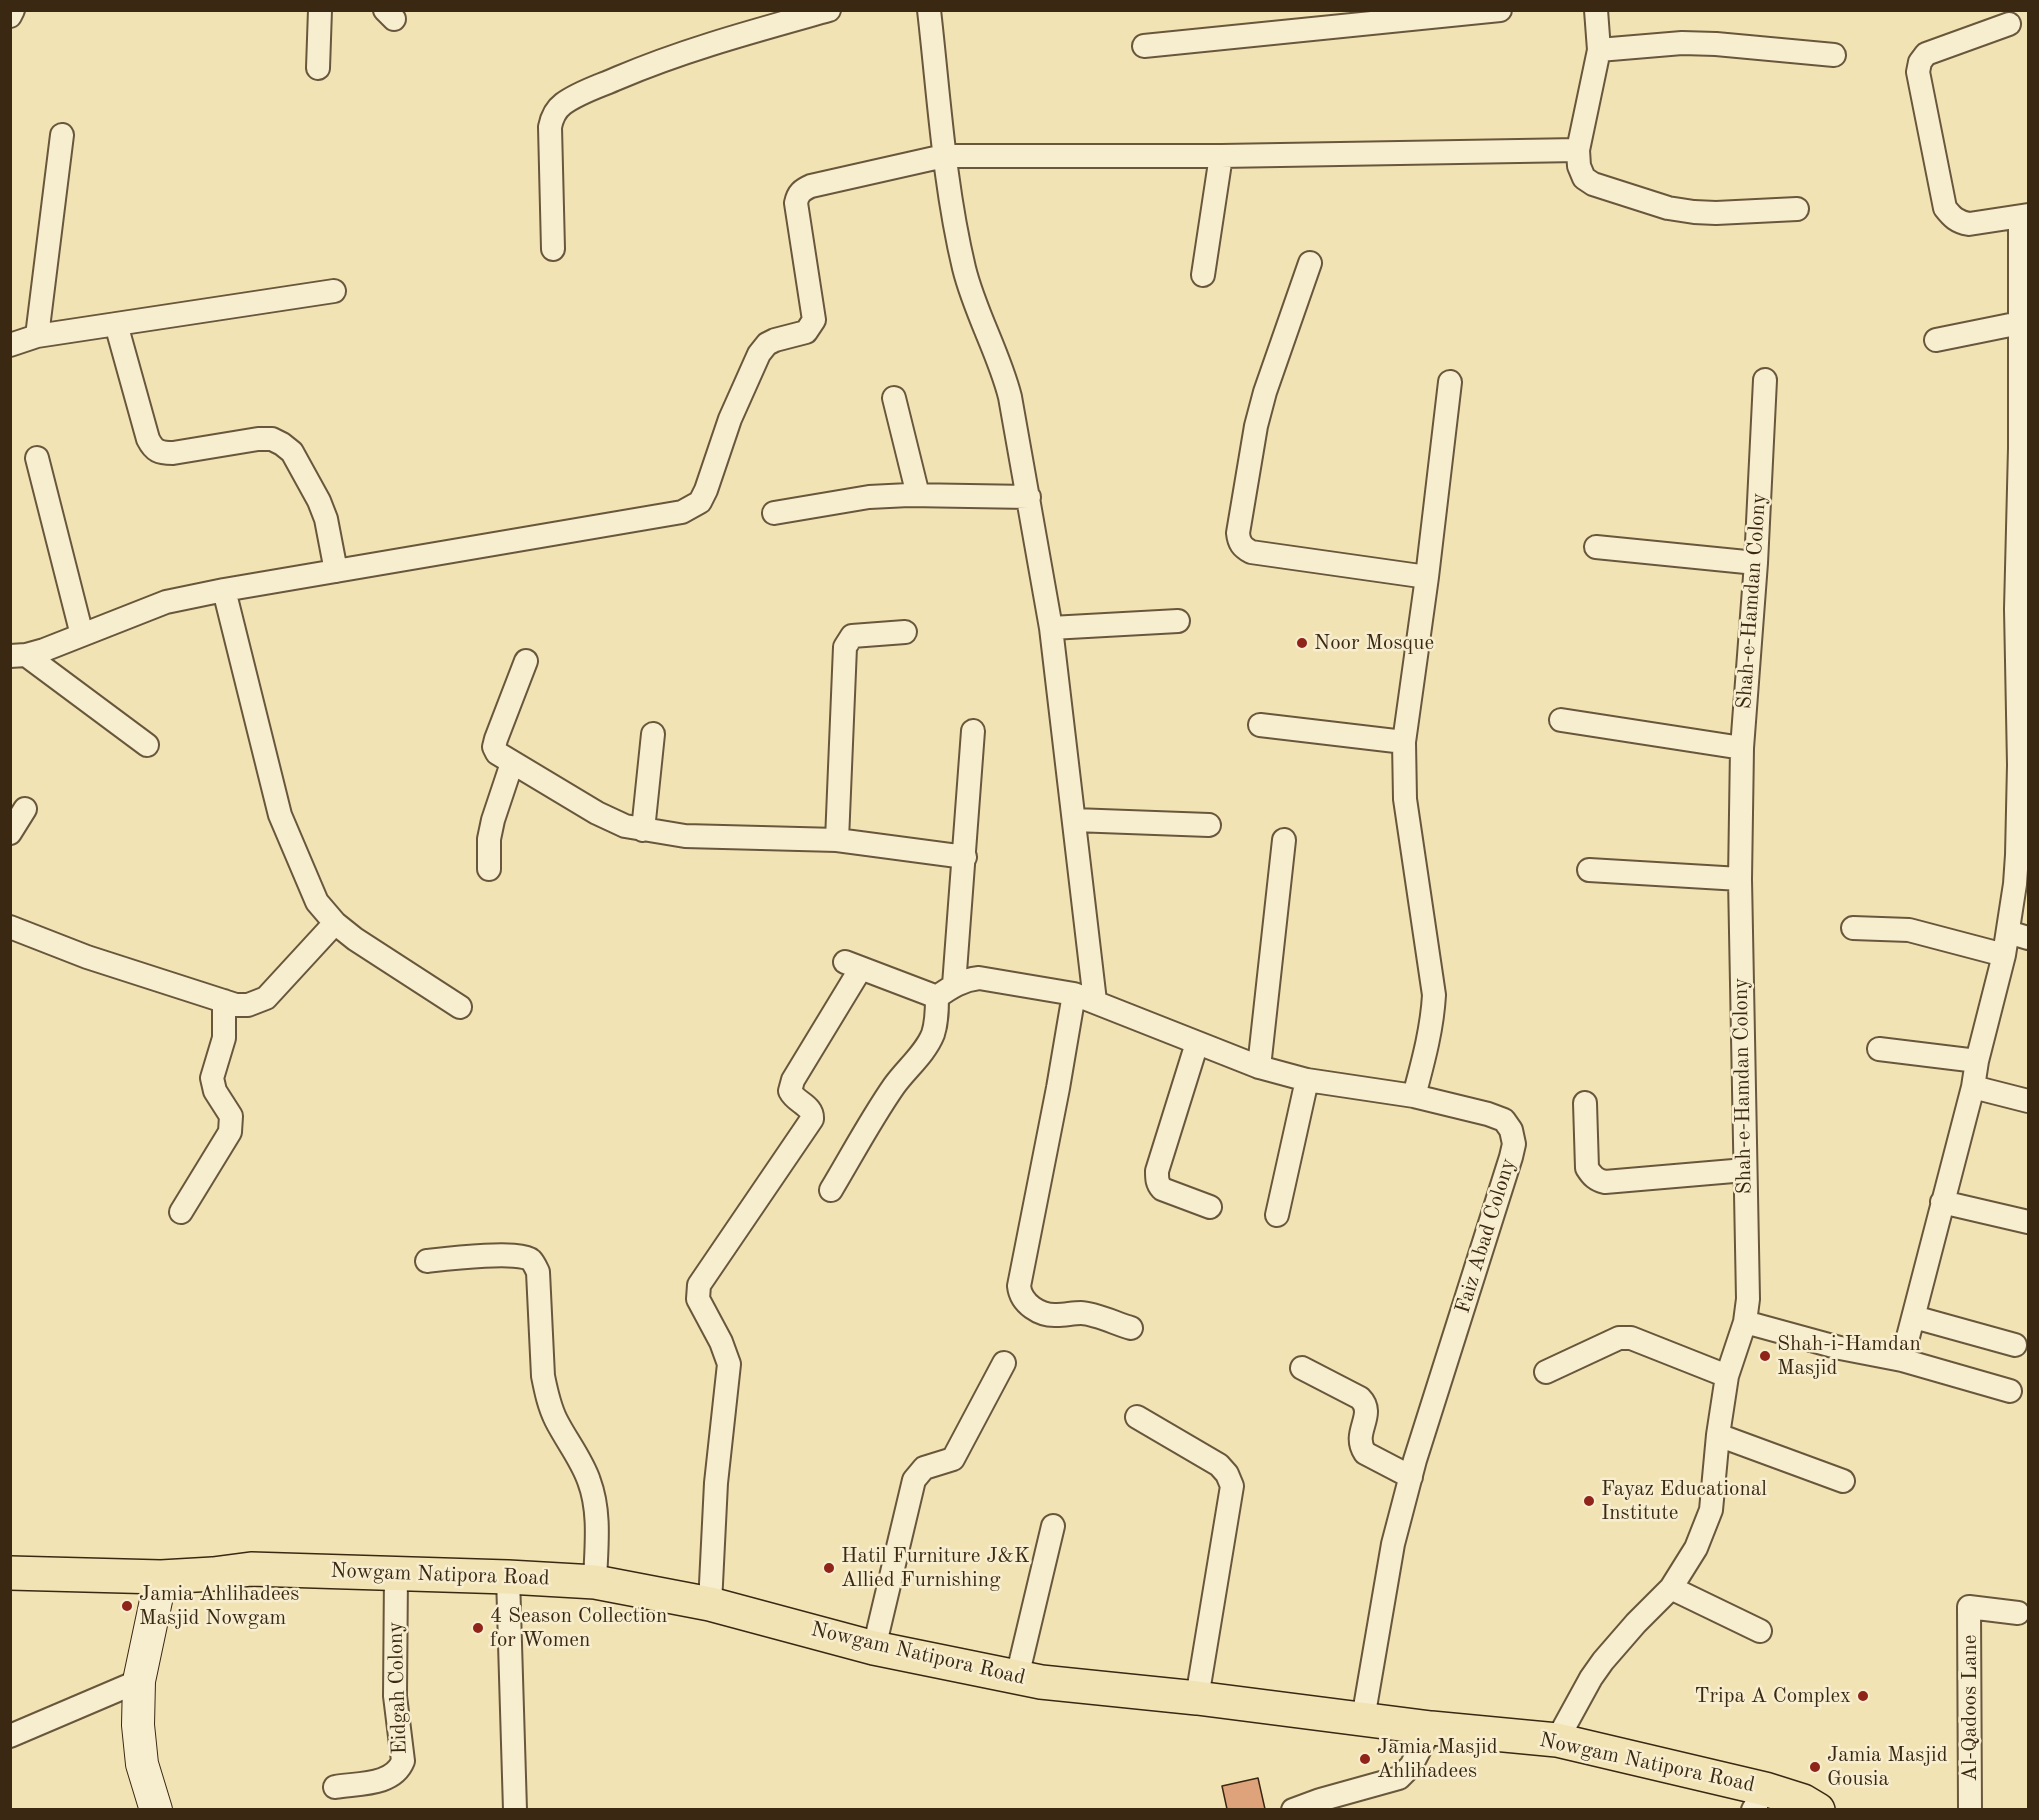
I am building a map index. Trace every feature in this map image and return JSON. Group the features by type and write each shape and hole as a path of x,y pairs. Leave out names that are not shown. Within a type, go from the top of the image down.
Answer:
{"main road":[{"name":"Nowgam Natipora Road","path":"10,1573 161,1577 250,1569 595,1582 710,1604 874,1648 1041,1682 1197,1698 1431,1728 1557,1740 1759,1799 1803,1801 1818,1809"},
{"path":"156,1809 141,1764 138,1725 139,1681 161,1577"}],"street":[{"path":"10,16 13,10"},
{"path":"318,68 320,10"},
{"path":"553,249 550,127 553,115 561,105 574,96 658,61 829,10"},
{"path":"929,10 944,156 958,241 973,297 1006,380 1029,497 1051,628 1074,820 1084,998 1058,1088 1020,1294 1030,1306 1046,1314 1082,1312 1131,1328"},
{"path":"1144,46 1500,10"},
{"path":"1596,10 1599,50 1578,150 1584,178 1593,184 1668,208 1694,212 1797,209"},
{"path":"1902,1360 1973,1087 1977,1060 2004,955 2018,935 2017,855 2024,765 2023,539 2020,448 2024,216 1969,224 1953,217 1945,208 1918,72 1920,62 1926,54 2009,24"},
{"path":"1599,50 1682,43 1834,55"},
{"path":"37,336 62,135"},
{"path":"18,656 82,635 166,602 224,590 682,512 692,507 700,502 706,490 730,419 759,354 767,344 775,340 806,333 814,320 796,203 797,196 803,189 811,186 944,156 1221,156 1578,150"},
{"path":"1203,275 1221,156"},
{"path":"1310,262 1265,392 1256,426 1238,533 1239,542 1251,552 1427,577"},
{"path":"10,345 37,336 334,291"},
{"path":"1936,340 2023,317"},
{"path":"116,324 147,439 154,450 173,453 258,439 272,439 282,444 292,452 320,501 326,519 336,571"},
{"name":"Shah-e-Hamdan Colony","path":"1557,1740 1591,1678 1603,1661 1671,1588 1696,1548 1711,1510 1718,1435 1727,1376 1745,1322 1748,1299 1740,879 1742,748 1756,563 1765,380"},
{"path":"1414,1096 1428,1045 1434,995 1406,799 1404,742 1427,577 1450,382"},
{"path":"894,399 918,495"},
{"path":"37,458 82,635"},
{"path":"774,513 869,498 918,495 1029,497"},
{"path":"1596,547 1756,563"},
{"path":"224,590 280,815 317,902 335,923 355,939 460,1007"},
{"path":"1051,628 1178,621"},
{"path":"837,840 845,647 852,636 905,632"},
{"path":"18,656 147,745"},
{"path":"526,661 494,747 497,753 597,813 625,826 685,836 837,840 965,857"},
{"path":"1561,720 1742,748"},
{"path":"1260,725 1404,742"},
{"path":"831,1190 886,1098 933,1034 946,991 965,857 973,731"},
{"path":"643,830 653,734"},
{"path":"489,868 489,839 493,820 512,763"},
{"path":"10,833 25,809"},
{"path":"1074,820 1209,825"},
{"path":"1259,1067 1284,840"},
{"path":"1589,870 1740,879"},
{"path":"10,927 87,957 236,1005 248,1005 266,998 335,923"},
{"path":"1852,928 1909,930 2004,955"},
{"path":"710,1604 716,1483 729,1365 721,1342 698,1299 699,1285 812,1119 813,1114 810,1109 793,1097 790,1091 793,1080 853,965 946,991"},
{"name":"Faiz Abad Colony","path":"946,991 967,979 979,978 1084,998 1259,1067 1307,1080 1414,1096 1488,1114 1504,1120 1511,1130 1514,1144 1511,1157 1411,1477 1393,1544 1364,1719"},
{"path":"181,1212 230,1132 231,1116 215,1091 213,1078 224,1038 224,1001"},
{"path":"1197,1043 1157,1171 1157,1184 1162,1190 1210,1207"},
{"path":"1879,1049 1977,1060"},
{"path":"1277,1215 1307,1080"},
{"path":"1973,1087 2028,1101"},
{"path":"1585,1103 1587,1168 1592,1177 1599,1181 1745,1170"},
{"path":"1942,1202 2028,1222"},
{"path":"426,1261 515,1255 531,1260 536,1266 546,1392 555,1419 589,1479 594,1498 596,1514 595,1582"},
{"path":"1914,1317 2015,1345"},
{"path":"1745,1322 1840,1348 1902,1360 2010,1392"},
{"path":"1546,1372 1610,1341 1631,1338 1727,1376"},
{"path":"874,1648 914,1480 924,1468 953,1459 1004,1363"},
{"path":"1302,1368 1360,1398 1365,1403 1366,1411 1359,1440 1361,1447 1365,1453 1411,1477"},
{"path":"1137,1418 1219,1465 1227,1473 1232,1486 1197,1698"},
{"path":"1718,1435 1844,1481"},
{"path":"1017,1677 1053,1526"},
{"name":"Eidgah Colony","path":"335,1786 389,1778 400,1768 403,1761 395,1696 396,1573"},
{"path":"508,1577 515,1809"},
{"path":"1671,1588 1760,1631"},
{"name":"Al-Qadoos Lane","path":"1970,1809 1969,1607 2018,1613"},
{"path":"10,1736 139,1681"},
{"path":"1293,1809 1399,1778 1411,1766 1431,1728"}],"building":[{"path":"1258,1778 1265,1809 1227,1809 1222,1786"}],"place":[{"name":"Noor Mosque","path":"1302,643"},
{"name":"Shah-i-Hamdan Masjid","path":"1765,1356"},
{"name":"Fayaz Educational Institute","path":"1589,1501"},
{"name":"Hatil Furniture J&K Allied Furnishing","path":"829,1568"},
{"name":"Jamia Ahlihadees Masjid Nowgam","path":"127,1606"},
{"name":"4 Season Collection for Women","path":"478,1628"},
{"name":"Tripa A Complex","path":"1863,1696"},
{"name":"Jamia Masjid Ahlihadees","path":"1365,1759"},
{"name":"Jamia Masjid Gousia","path":"1815,1767"}]}
